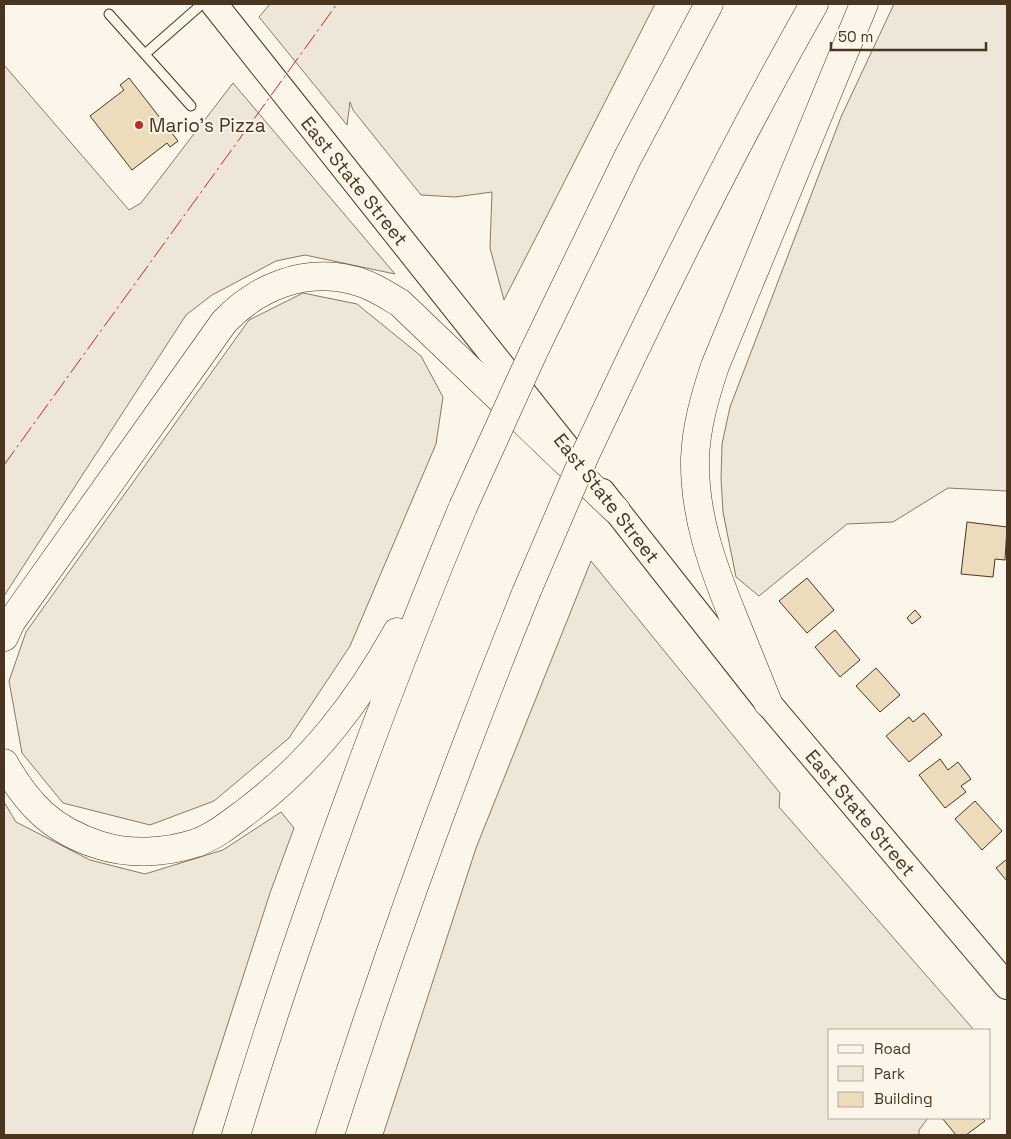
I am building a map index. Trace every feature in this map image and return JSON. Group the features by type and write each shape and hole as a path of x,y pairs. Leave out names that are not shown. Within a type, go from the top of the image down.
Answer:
{"highway":[{"path":"236,1135 314,894 433,577 573,266 709,4"},
{"path":"330,1135 403,915 478,712 526,592 586,452 704,208 768,84 814,4"},
{"path":"768,703 712,565 702,531 696,488 695,458 698,435 702,412 715,366 864,4"},
{"path":"4,638 11,622 224,322 235,310 256,294 280,283 304,277 326,276 353,280 380,290 400,303 616,510"},
{"path":"4,763 18,788 36,808 56,825 82,839 110,848 136,852 165,850 196,842 222,830 265,798 293,772 344,716 376,670 463,507"}],"street":[{"name":"East State Street","path":"214,4 768,703 1007,986"}],"lane":[{"path":"145,54 202,4"},
{"path":"109,14 191,106"}],"green space":[{"path":"270,4 655,4 504,300 490,248 492,192 455,197 421,195 353,110 350,102 347,125 259,17"},
{"path":"894,4 1007,4 1007,491 948,488 893,522 847,524 759,596 736,577 723,512 721,479 722,444 730,407 841,117"},
{"path":"4,65 129,210 141,203 233,83 395,274 305,255 276,261 212,295 186,315 4,596"},
{"path":"303,293 357,304 421,356 443,397 436,444 350,646 289,738 214,801 150,825 63,803 22,753 9,681 26,632 249,320"},
{"path":"591,561 780,793 779,807 973,1029 828,1029 828,1119 927,1119 919,1130 919,1135 383,1135 476,848"},
{"path":"4,802 16,822 90,860 145,874 223,850 281,812 294,828 270,893 192,1135 4,1135"}],"building":[{"path":"129,78 178,141 170,147 167,143 132,170 90,116 124,90 120,85"},
{"path":"967,522 1007,527 1005,560 995,559 993,577 961,574"},
{"path":"807,578 834,610 807,633 779,601"},
{"path":"915,610 921,617 912,624 907,618"},
{"path":"835,630 860,660 840,677 815,647"},
{"path":"876,668 900,695 880,712 856,686"},
{"path":"924,713 942,735 909,762 886,736 909,717 913,722"},
{"path":"940,759 948,770 958,762 971,779 961,786 966,792 945,808 919,775"},
{"path":"975,801 1002,831 982,850 955,819"},
{"path":"1007,859 1007,881 996,868"},
{"path":"943,1119 983,1119 985,1121 966,1135 956,1135"}],"power":[{"path":"4,465 337,4"}],"place":[{"name":"Mario's Pizza","path":"139,125"}]}
